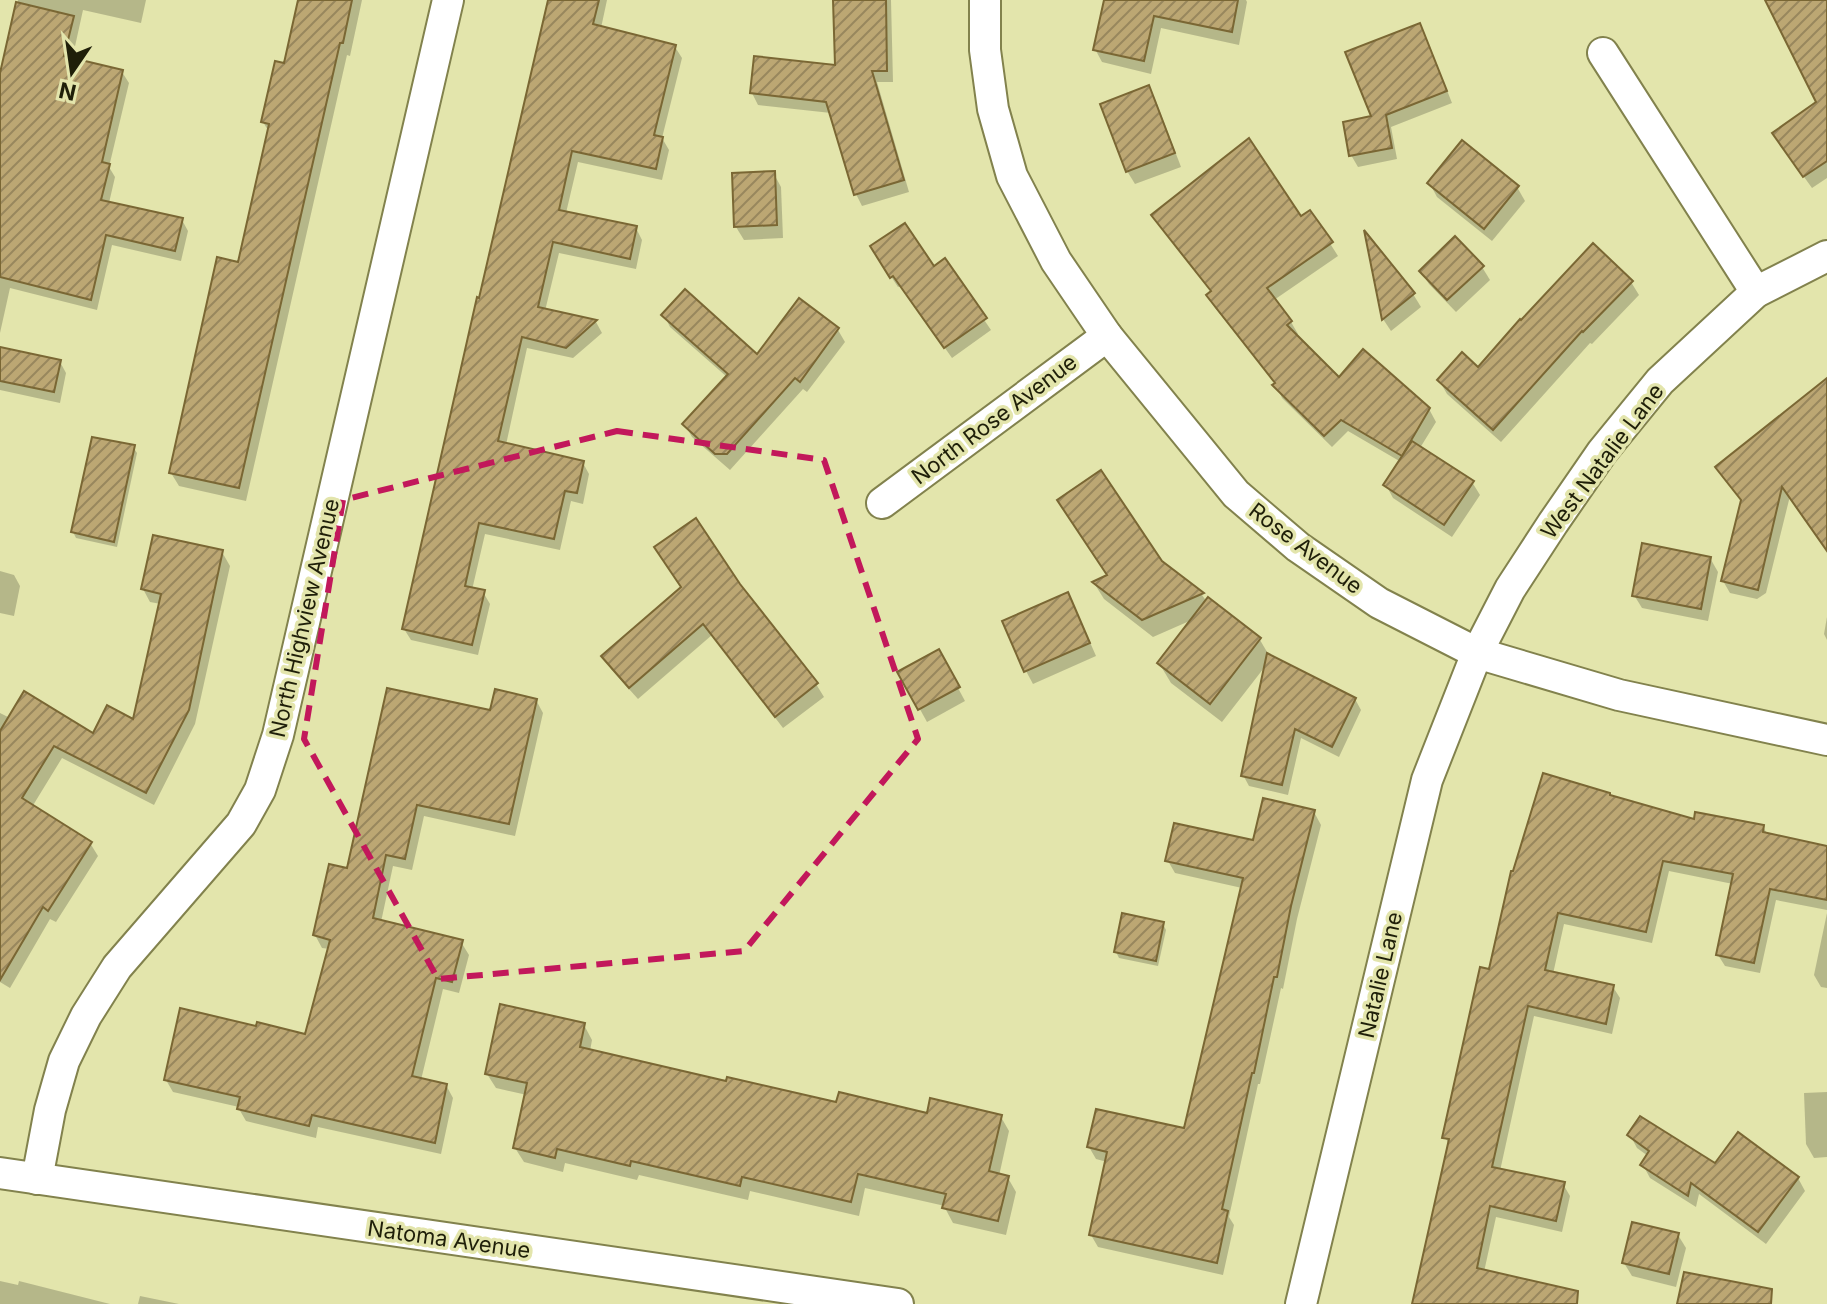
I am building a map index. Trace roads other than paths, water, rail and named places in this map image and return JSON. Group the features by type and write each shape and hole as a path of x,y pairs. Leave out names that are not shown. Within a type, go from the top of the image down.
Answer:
{"street":[{"name":"North Highview Avenue","path":"37,1179 50,1110 64,1061 86,1016 117,967 241,824 260,790 278,735 448,0"},
{"name":"Rose Avenue","path":"985,0 985,50 993,109 1012,176 1056,261 1107,336 1236,494 1298,547 1379,603 1477,653 1619,695 1827,740"},
{"path":"1603,53 1756,292"},
{"name":"West Natalie Lane","path":"1477,653 1510,589 1553,523 1602,452 1660,381 1756,292 1827,256"},
{"name":"North Rose Avenue","path":"882,503 1107,336"},
{"name":"Natalie Lane","path":"1301,1304 1427,780 1477,653"},
{"name":"Natoma Avenue","path":"0,1173 898,1304"}]}
